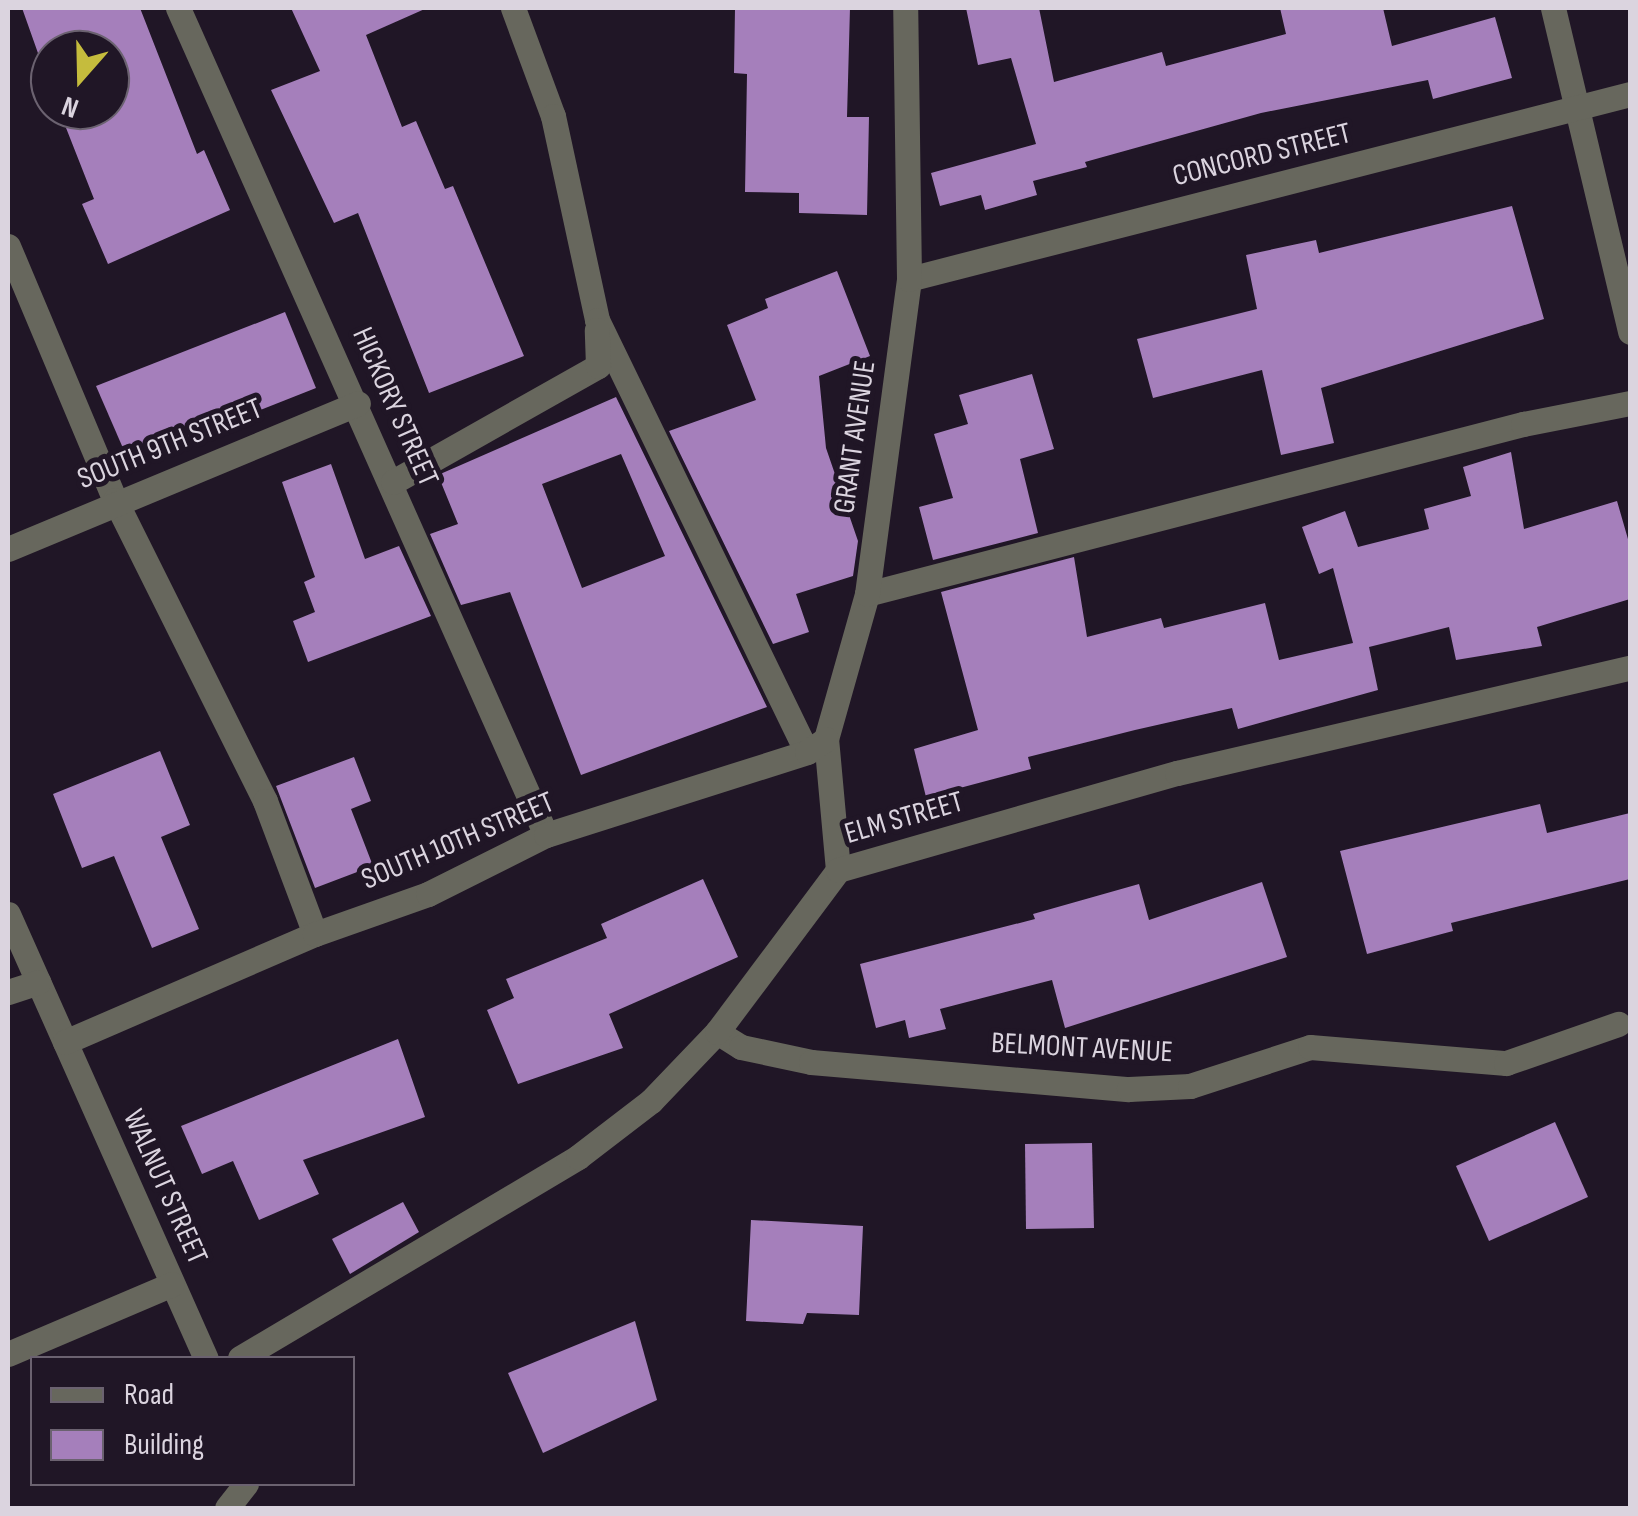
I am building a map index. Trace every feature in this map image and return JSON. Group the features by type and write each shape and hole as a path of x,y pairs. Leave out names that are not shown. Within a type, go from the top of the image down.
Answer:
{"street":[{"name":"HICKORY STREET","path":"178,8 358,402 546,835"},
{"path":"392,482 598,366 597,320 553,116 513,8"},
{"name":"GRANT AVENUE","path":"838,870 816,746 867,594 909,279 905,8"},
{"path":"1553,8 1630,332"},
{"name":"CONCORD STREET","path":"909,279 1630,94"},
{"path":"8,246 115,500 265,801 314,934"},
{"path":"597,320 816,746"},
{"name":"SOUTH 9TH STREET","path":"8,549 115,500 358,402"},
{"path":"867,594 1523,424 1630,403"},
{"name":"ELM STREET","path":"243,1356 578,1158 650,1101 717,1032 838,870 1177,774 1630,668"},
{"name":"SOUTH 10TH STREET","path":"65,1042 314,934 428,894 546,835 816,746"},
{"path":"8,914 38,982 8,992"},
{"name":"WALNUT STREET","path":"38,982 205,1356"},
{"name":"BELMONT AVENUE","path":"717,1032 742,1047 810,1062 1129,1089 1190,1086 1310,1047 1506,1063 1618,1024"},
{"path":"8,1354 172,1284"},
{"path":"227,1508 244,1486"}],"building":[{"path":"22,8 140,8 197,154 204,150 230,210 108,264 82,204 94,199 67,130 130,130 130,30 30,31"},
{"path":"291,8 427,8 366,35 402,127 416,121 445,189 453,186 524,356 429,393 358,213 334,223 271,90 320,71"},
{"path":"735,8 850,8 847,117 869,117 867,215 799,213 799,193 745,192 747,74 734,73"},
{"path":"966,8 1039,8 1054,82 1162,52 1166,66 1286,34 1280,8 1383,8 1392,46 1495,17 1512,78 1433,99 1428,80 1261,113 1085,162 1087,167 1033,181 1037,195 985,210 981,195 940,206 931,173 1036,144 1011,58 978,65"},
{"path":"1512,206 1544,319 1321,388 1334,443 1281,455 1262,370 1153,398 1137,339 1257,309 1246,255 1316,240 1319,253"},
{"path":"837,271 870,356 819,376 826,448 858,541 853,576 796,594 809,632 773,644 669,431 756,400 727,325 768,308 765,299"},
{"path":"285,312 316,388 129,462 96,386"},
{"path":"1032,374 1054,449 1020,459 1038,533 933,560 919,507 953,498 934,434 968,424 959,395"},
{"path":"616,397 767,707 581,775 510,592 461,605 430,534 458,524 438,475","holes":["621,454 665,556 582,588 542,484"]},
{"path":"1511,452 1524,529 1617,501 1630,546 1630,599 1537,627 1542,646 1456,660 1449,627 1369,647 1378,690 1238,729 1232,708 1135,730 1028,757 1031,769 926,797 914,749 978,730 941,592 1074,557 1087,637 1161,618 1164,628 1265,603 1279,660 1353,643 1333,568 1319,574 1302,527 1345,511 1358,547 1429,529 1424,509 1471,496 1463,467"},
{"path":"331,464 365,559 399,546 431,616 308,662 293,621 315,612 304,582 315,577 282,482"},
{"path":"160,751 190,825 161,837 199,929 152,948 114,856 82,868 53,794"},
{"path":"354,757 371,801 351,809 373,866 315,888 276,786"},
{"path":"1540,804 1547,833 1630,813 1630,879 1451,923 1453,931 1367,954 1340,851"},
{"path":"703,879 738,957 609,1014 623,1048 518,1084 487,1010 514,998 506,979 607,938 601,924"},
{"path":"1262,882 1287,957 1065,1028 1052,980 940,1009 946,1029 909,1038 905,1020 876,1028 860,964 1035,919 1033,914 1139,884 1149,920"},
{"path":"398,1039 425,1117 303,1160 319,1194 259,1220 233,1161 202,1174 181,1126"},
{"path":"1555,1122 1588,1197 1489,1241 1456,1166"},
{"path":"1092,1143 1094,1228 1026,1229 1025,1144"},
{"path":"403,1202 419,1232 350,1274 332,1239"},
{"path":"751,1220 863,1226 859,1315 807,1313 803,1324 746,1321"},
{"path":"635,1321 657,1400 543,1453 508,1373"}]}
